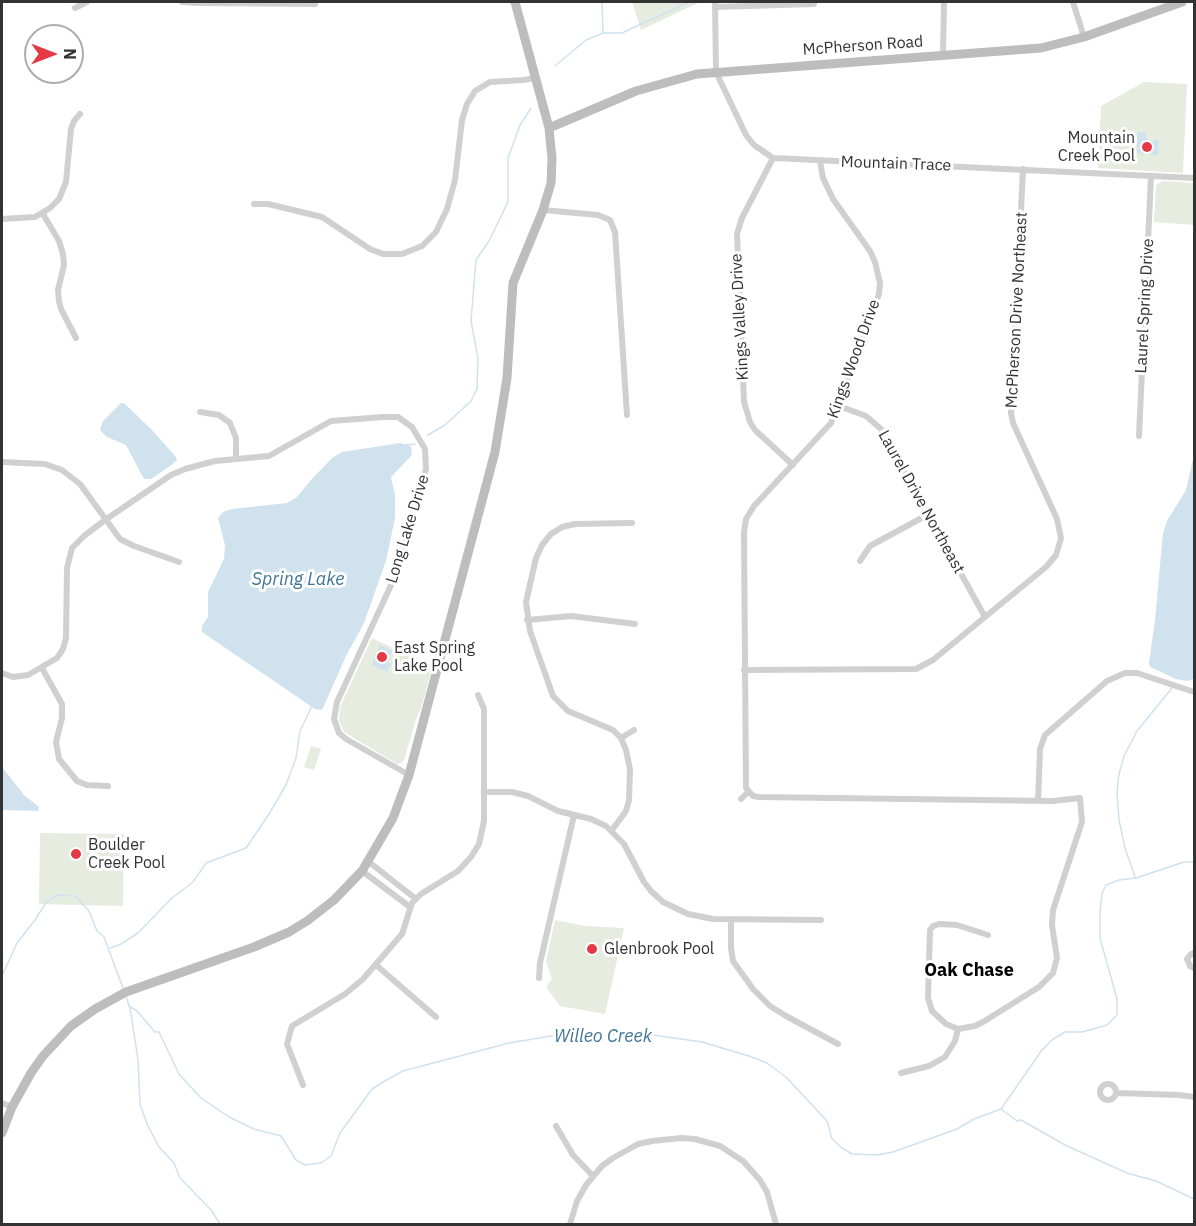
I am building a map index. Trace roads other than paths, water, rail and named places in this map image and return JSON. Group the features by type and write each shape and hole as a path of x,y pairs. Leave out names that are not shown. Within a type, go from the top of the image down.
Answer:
{"street":[{"path":"75,8 87,2"},
{"path":"182,2 315,4"},
{"path":"2,1133 12,1107 31,1073 43,1056 71,1026 95,1009 126,992 289,932 322,910 362,871 393,818 409,775 495,452 507,378 513,283 543,210 552,173 549,128 515,2"},
{"path":"943,56 944,2"},
{"path":"1073,2 1084,37"},
{"name":"McPherson Road","path":"549,128 654,84 697,74 1041,48 1084,37 1182,2"},
{"path":"773,159 754,145 746,135 716,72 715,4 814,4"},
{"path":"254,204 268,204 322,217 370,249 383,254 402,254 422,246 436,232 447,209 456,173 462,120 467,104 475,91 490,82 535,78"},
{"path":"2,219 28,218 43,214 55,203 63,190 67,174 71,129 80,114"},
{"name":"Mountain Trace","path":"773,159 1194,178"},
{"name":"Kings Valley Drive","path":"773,159 742,218 737,234 744,402 755,430 793,465"},
{"name":"Kings Wood Drive","path":"748,792 745,783 744,670 744,533 746,519 754,506 831,423 876,306 880,283 870,251 834,199 823,178 820,161"},
{"name":"McPherson Drive Northeast","path":"744,670 916,669 933,660 1046,567 1056,555 1061,538 1057,519 1017,433 1011,413 1023,169"},
{"name":"Laurel Spring Drive","path":"1138,436 1151,176"},
{"path":"543,210 598,215 610,220 615,232 627,415"},
{"path":"43,214 63,254 58,290 59,301 76,338"},
{"path":"610,220 617,215"},
{"name":"Laurel Drive Northeast","path":"839,406 866,416 881,429 985,617"},
{"path":"200,412 219,415 230,423 236,438 237,458"},
{"name":"Long Lake Drive","path":"2,674 22,677 57,658 65,643 67,568 70,552 79,540 105,520 177,472 215,461 269,456 331,421 398,417 408,423 425,448 426,469 394,577 334,712 335,727 339,734 409,775"},
{"path":"2,462 45,464 62,470 80,484 114,533 126,543 179,562"},
{"path":"860,561 870,546 930,514"},
{"path":"612,830 626,811 630,794 629,760 621,738 607,727 573,714 557,702 549,689 527,620 527,596 534,564 542,545 551,534 562,527 575,524 632,523"},
{"path":"527,620 570,616 635,624"},
{"path":"42,668 62,704 62,718 56,742 59,759 77,781 87,785 108,786"},
{"path":"1038,801 1040,749 1045,735 1107,681 1125,673 1137,673 1194,692"},
{"path":"303,1085 287,1044 292,1026 345,994 363,980 402,934 410,907 416,899 458,870 475,851 484,821 484,709 478,695"},
{"path":"621,738 634,730"},
{"path":"484,792 520,794 558,811 596,821 612,830 624,844 644,882 663,902 681,912 700,918 821,920"},
{"path":"741,799 748,792 753,796 1038,801 1080,798 1082,822 1053,910 1052,925 1058,958 1053,973 1039,987 983,1022 958,1029 941,1020 932,1011 930,1004 927,991 931,923 957,925 988,935"},
{"path":"539,978 540,963 574,815"},
{"path":"369,862 416,899"},
{"path":"362,871 410,907"},
{"path":"731,919 733,961 753,989 770,1006 838,1044"},
{"path":"1194,953 1187,959 1190,966 1194,968"},
{"path":"376,966 436,1017"},
{"path":"901,1073 930,1066 945,1057 955,1041 958,1029"},
{"path":"1116,1093 1194,1097"},
{"path":"2,1103 12,1107"},
{"path":"556,1126 573,1155 593,1176"},
{"path":"570,1224 577,1201 593,1176 613,1158 652,1140 681,1138 708,1142 732,1153 752,1170 767,1192 776,1224"}],"water":[{"name":"Mountain Creek Pool","path":"1137,132 1145,132 1147,141 1159,140 1158,155 1136,153"},
{"path":"121,403 125,404 153,431 176,457 177,460 151,479 144,479 126,445 107,437 100,430 103,421"},
{"name":"Spring Lake","path":"400,443 411,446 412,455 391,477 395,495 395,518 386,561 364,623 346,656 323,708 315,709 202,632 202,626 208,617 208,592 224,559 225,545 218,518 223,512 232,509 287,503 296,498 332,458 342,452"},
{"path":"1194,455 1194,679 1187,681 1176,679 1150,667 1149,663 1163,533 1167,521 1186,490"},
{"name":"East Spring Lake Pool","path":"380,645 392,651 386,661 391,664 387,672 372,665"},
{"path":"2,767 24,795 39,807 38,811 2,810"}],"waterway":[{"path":"602,2 603,32"},
{"path":"555,66 586,40 603,33 622,33 689,2"},
{"path":"428,435 445,425 471,401 477,389 478,358 471,321 476,260 489,241 508,202 508,158 520,125 531,108"},
{"path":"405,445 415,444"},
{"path":"1135,877 1119,820 1117,792 1119,774 1124,756 1137,731 1172,688"},
{"path":"110,948 138,933 172,898 193,882 206,863 246,848 286,785 296,758 300,731 312,706"},
{"name":"Willeo Creek","path":"126,995 129,1006 137,1011 155,1032 159,1032 179,1074 201,1098 229,1117 254,1129 281,1136 296,1160 305,1165 321,1163 331,1156 340,1133 372,1089 403,1071 509,1043 557,1035 653,1035 702,1042 749,1056 767,1063 786,1077 827,1121 832,1139 842,1148 852,1154 877,1155 893,1152 957,1129 974,1119 1001,1109 1042,1050 1052,1040 1065,1032 1082,1032 1107,1025 1117,1015 1117,999 1100,938 1100,911 1102,894 1106,885 1184,862 1194,862"},
{"name":"Willeo Creek","path":"2,976 17,943 47,901 58,895 75,896 89,911 97,931 104,937 123,988"},
{"path":"130,1007 138,1060 140,1104 147,1124 159,1147 174,1163 180,1178 212,1211 220,1224"},
{"path":"1001,1109 1017,1121 1021,1120 1067,1146 1127,1173 1156,1181 1194,1199"}],"place":[{"name":"Mountain Creek Pool","path":"1147,147"},
{"name":"East Spring Lake Pool","path":"382,657"},
{"name":"Boulder Creek Pool","path":"76,854"},
{"name":"Glenbrook Pool","path":"592,949"}],"district":[{"name":"Oak Chase","path":"969,971"}]}
